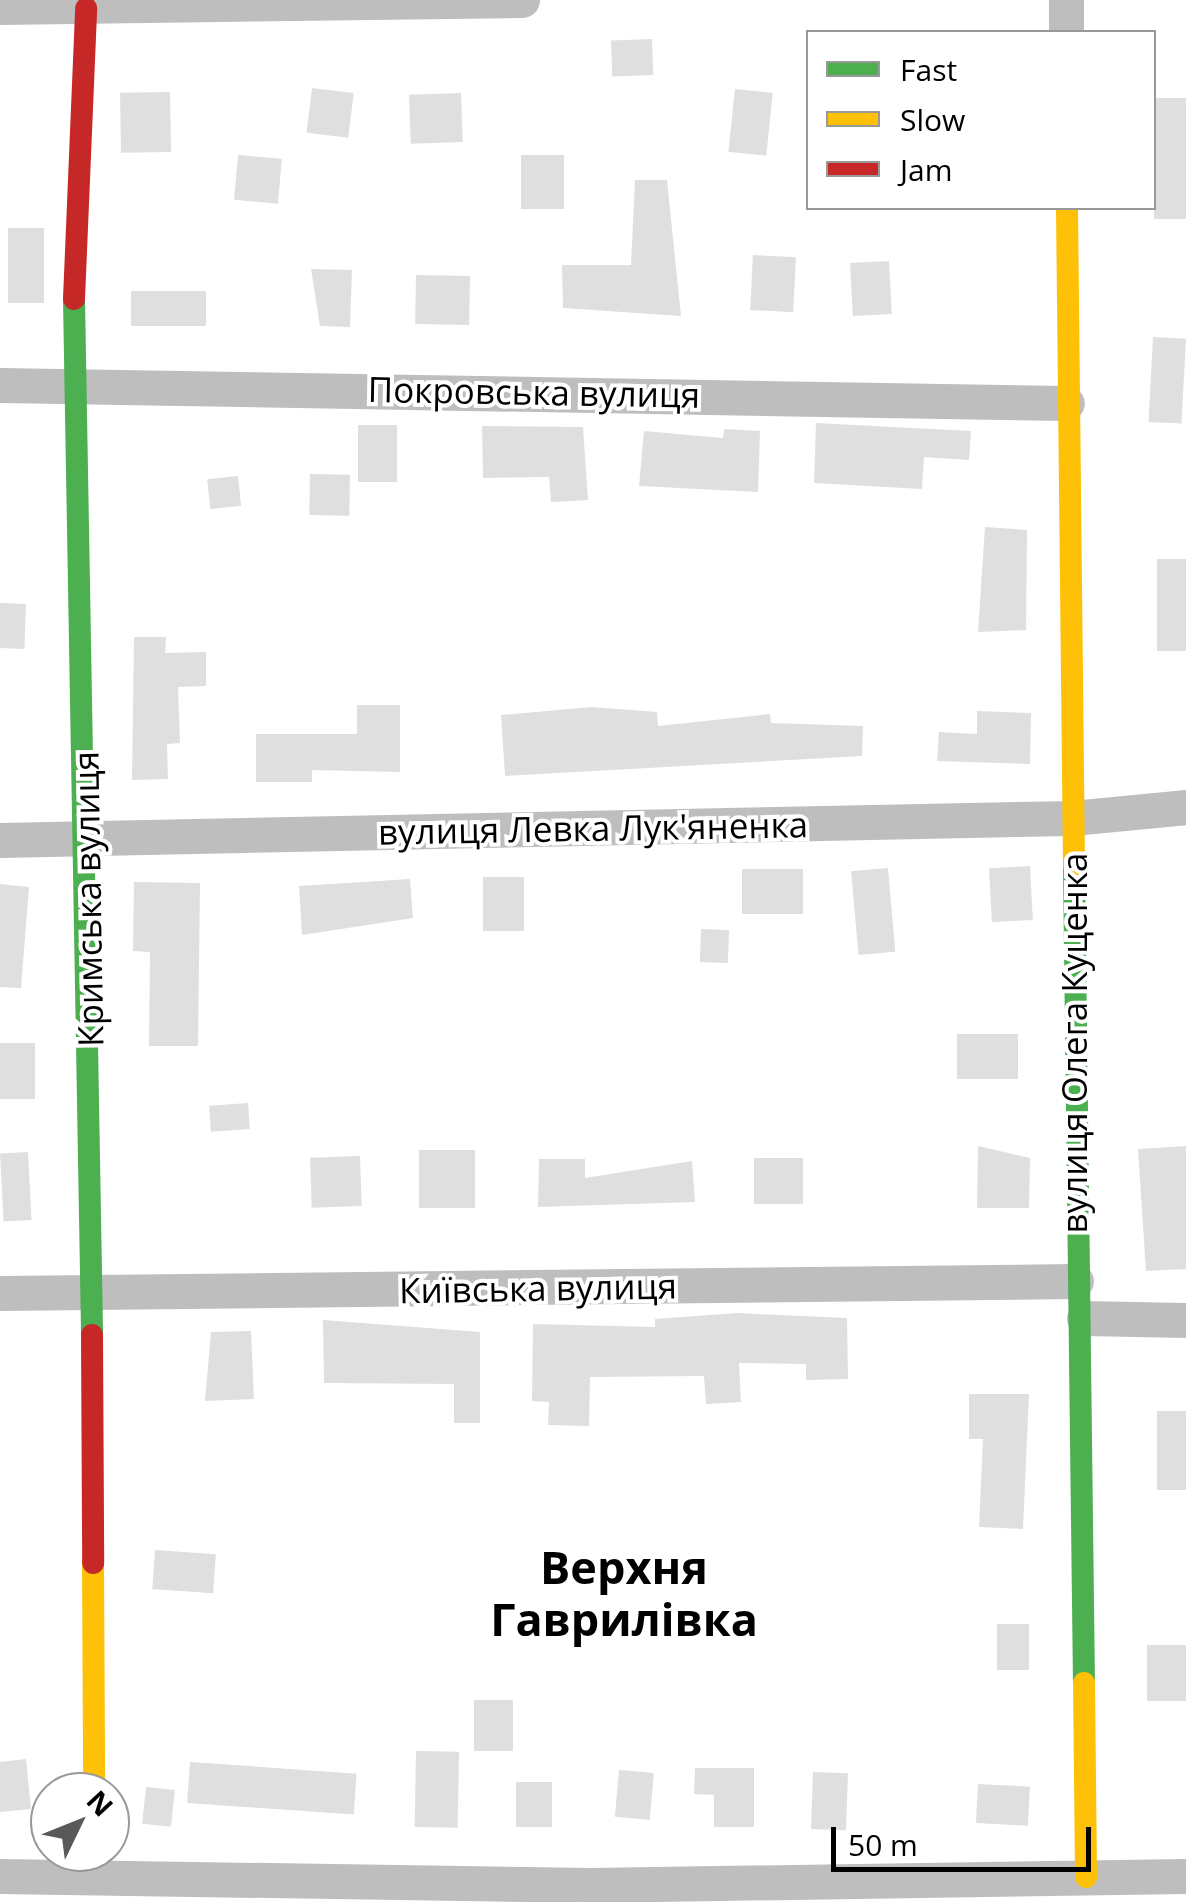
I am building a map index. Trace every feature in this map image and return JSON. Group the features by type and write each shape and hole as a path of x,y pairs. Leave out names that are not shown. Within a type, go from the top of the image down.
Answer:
{"street":[{"path":"0,7 522,0"},
{"path":"1066,0 1066,30"},
{"name":"Кримська вулиця","path":"86,8 71,382 90,838 94,1772"},
{"name":"вулиця Олега Куценка","path":"1067,210 1076,1281 1084,1318 1086,1877"},
{"name":"Покровська вулиця","path":"0,385 71,382 1067,403"},
{"name":"вулиця Левка Лук'яненка","path":"0,840 1072,818 1186,807"},
{"name":"Київська вулиця","path":"0,1293 92,1295 1076,1281"},
{"path":"1084,1318 1186,1320"},
{"path":"0,1876 590,1885 1186,1876"}],"building":[{"path":"652,39 653,75 612,76 611,40"},
{"path":"312,88 354,93 348,138 307,133"},
{"path":"735,89 773,93 766,156 728,152"},
{"path":"170,92 171,152 121,153 120,93"},
{"path":"461,93 463,142 411,144 409,95"},
{"path":"1156,98 1186,98 1186,219 1154,219"},
{"path":"238,155 282,159 278,204 234,200"},
{"path":"521,155 564,155 564,209 521,209"},
{"path":"635,180 667,180 681,316 563,308 562,265 631,265"},
{"path":"8,228 44,228 44,303 8,303"},
{"path":"753,255 796,257 793,312 750,310"},
{"path":"889,261 892,314 853,316 850,263"},
{"path":"311,269 352,270 350,327 320,326"},
{"path":"416,275 470,276 469,325 415,324"},
{"path":"131,291 206,291 206,326 131,326"},
{"path":"1153,337 1186,339 1182,424 1149,422"},
{"path":"816,423 971,431 969,460 924,457 922,489 814,483"},
{"path":"358,425 397,425 397,482 358,482"},
{"path":"482,426 583,427 588,500 551,502 549,477 483,478"},
{"path":"724,429 760,431 758,492 639,486 644,431 723,438"},
{"path":"310,474 350,475 349,516 309,515"},
{"path":"238,476 241,506 210,509 207,479"},
{"path":"985,527 1027,530 1026,630 978,632"},
{"path":"1157,559 1186,559 1186,651 1157,651"},
{"path":"0,603 26,604 24,649 0,648"},
{"path":"134,637 166,637 165,653 206,652 206,686 178,687 180,743 167,744 168,779 132,780"},
{"path":"357,705 400,705 400,772 312,770 312,782 256,782 256,734 357,734"},
{"path":"592,707 657,712 658,726 770,714 771,723 863,726 862,756 505,776 501,715"},
{"path":"977,711 1031,713 1030,764 937,761 939,732 977,734"},
{"path":"1030,866 1033,920 992,922 989,868"},
{"path":"888,868 895,952 858,955 851,871"},
{"path":"742,869 803,869 803,914 742,914"},
{"path":"483,877 524,877 524,931 483,931"},
{"path":"410,879 413,918 302,935 299,886"},
{"path":"134,882 200,883 198,1046 149,1046 150,952 133,951"},
{"path":"0,884 29,887 21,988 0,987"},
{"path":"701,929 729,930 728,963 700,962"},
{"path":"957,1034 1018,1034 1018,1079 957,1079"},
{"path":"0,1043 35,1043 35,1099 0,1099"},
{"path":"248,1103 250,1129 211,1132 209,1106"},
{"path":"978,1146 1030,1158 1029,1208 977,1208"},
{"path":"1186,1146 1186,1269 1146,1271 1138,1149"},
{"path":"419,1150 475,1150 475,1208 419,1208"},
{"path":"28,1152 32,1220 4,1221 0,1153"},
{"path":"360,1156 362,1206 312,1208 310,1158"},
{"path":"754,1158 803,1158 803,1204 754,1204"},
{"path":"539,1159 585,1159 585,1178 692,1161 695,1202 538,1207"},
{"path":"737,1313 847,1318 848,1379 806,1380 806,1364 739,1363 741,1402 706,1404 704,1376 590,1377 589,1426 548,1425 549,1402 532,1401 533,1324 655,1327 655,1319"},
{"path":"323,1320 480,1332 480,1423 454,1423 454,1384 324,1383"},
{"path":"251,1331 254,1399 205,1401 211,1332"},
{"path":"969,1394 1029,1394 1023,1529 979,1527 983,1439 969,1439"},
{"path":"1157,1411 1186,1411 1186,1490 1157,1490"},
{"path":"155,1550 216,1554 213,1593 152,1589"},
{"path":"997,1624 1029,1624 1029,1670 997,1670"},
{"path":"1147,1645 1186,1645 1186,1701 1147,1701"},
{"path":"474,1700 513,1700 513,1751 474,1751"},
{"path":"416,1751 459,1752 458,1828 415,1827"},
{"path":"26,1759 30,1809 0,1812 0,1762"},
{"path":"190,1762 357,1774 354,1815 187,1803"},
{"path":"695,1768 754,1768 754,1827 714,1827 714,1795 694,1794"},
{"path":"619,1770 654,1773 650,1820 615,1817"},
{"path":"813,1772 848,1773 846,1830 811,1829"},
{"path":"516,1782 552,1782 552,1827 516,1827"},
{"path":"978,1784 1030,1787 1028,1826 976,1823"},
{"path":"146,1787 175,1790 171,1827 142,1824"}],"traffic: fast":[{"path":"74,299 92,1335"},
{"path":"1074,866 1084,1683"}],"traffic: slow":[{"path":"1067,210 1074,866"},
{"path":"93,1563 94,1772"},
{"path":"1084,1683 1086,1877"}],"traffic: jam":[{"path":"74,299 86,8"},
{"path":"92,1335 93,1563"}],"district":[{"name":"Верхня Гаврилівка","path":"624,1593"}]}
